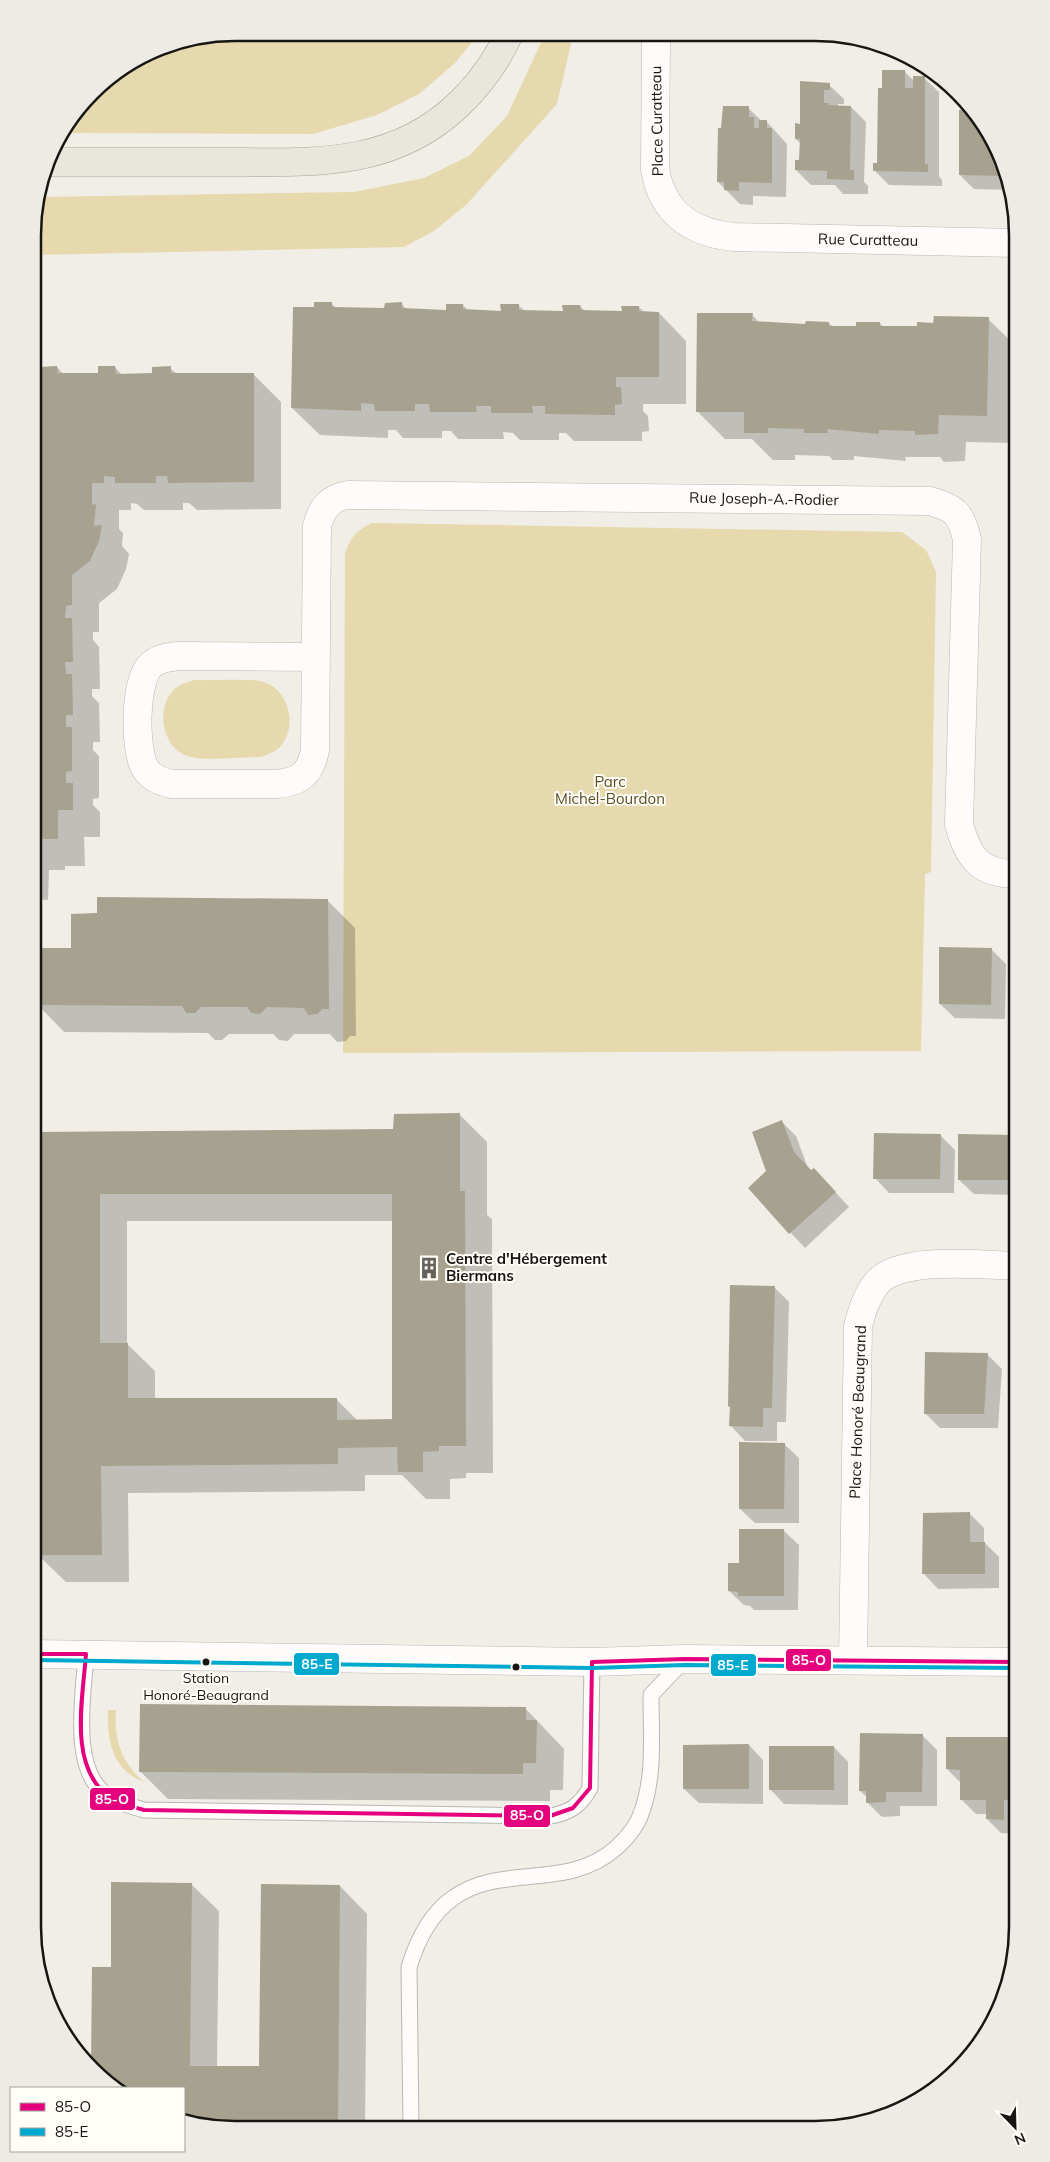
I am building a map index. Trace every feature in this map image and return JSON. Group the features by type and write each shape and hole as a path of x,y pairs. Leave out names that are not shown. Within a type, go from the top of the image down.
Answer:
{"main road":[{"path":"56,162 293,162 343,159 369,155 399,145 438,123 478,84 505,41"}],"street":[{"name":"Place Curatteau","path":"656,41 655,169 658,187 676,214 690,224 718,234"},
{"name":"Rue Curatteau","path":"718,234 768,239 1009,243"},
{"name":"Rue Joseph-A.-Rodier","path":"315,658 178,656 163,658 151,664 144,674 140,688 138,733 140,758 146,770 157,780 170,784 275,784 290,783 303,776 312,765 316,750 316,526 326,504 336,497 358,495 930,501 946,505 958,514 967,540 959,824 964,842 973,859 989,870 1009,873"},
{"name":"Place Honoré Beaugrand","path":"853,1660 858,1326 864,1303 877,1282 897,1269 920,1265 1009,1266"},
{"path":"41,1654 592,1662 685,1659 1009,1662"}],"lane":[{"path":"86,1654 81,1737 89,1770 107,1796 122,1804 144,1810 550,1816 564,1814 575,1808 584,1799 590,1788 592,1662"},
{"path":"410,2121 409,1967 417,1942 435,1917 453,1898 479,1885 578,1870 605,1858 627,1839 642,1812 650,1776 651,1694 685,1659"}],"green space":[{"path":"235,41 473,41 455,63 419,94 377,115 313,134 70,133 89,107 107,89 127,74 161,56 197,45"},
{"path":"542,41 572,41 557,104 466,205 434,231 404,247 41,255 45,197 354,192 424,178 469,156 507,116"},
{"name":"Parc Michel-Bourdon","path":"372,523 902,532 926,550 936,572 931,872 925,874 921,1051 343,1053 345,555 354,536 361,529"},
{"path":"194,680 251,680 264,682 272,686 279,692 288,708 289,726 281,746 261,757 206,759 191,757 181,753 172,745 167,735 163,713 171,692 180,685"},
{"path":"108,1710 116,1710 116,1731 121,1750 130,1767 144,1782 133,1777 118,1762 109,1733"}],"building":[{"path":"882,70 905,70 905,88 913,88 913,76 925,76 925,164 928,164 928,172 873,171 873,163 877,163 878,88 882,88"},
{"path":"800,81 830,83 830,90 824,90 824,103 829,103 828,105 851,106 850,170 854,170 854,180 827,179 827,171 795,170 795,160 799,160 800,139 795,139 795,123 800,124"},
{"path":"723,106 749,106 749,117 754,117 754,128 759,128 759,120 767,120 767,128 772,128 772,183 739,182 739,191 724,190 724,182 717,182 718,128 721,128"},
{"path":"959,110 963,110 989,149 999,176 959,175"},
{"path":"314,302 332,302 332,307 384,308 385,303 402,302 402,308 446,310 446,304 463,304 463,309 501,311 500,304 519,304 519,310 563,311 562,305 580,305 581,310 622,311 621,306 639,306 639,311 659,312 659,377 616,377 616,387 621,387 622,404 615,405 615,415 545,414 545,406 532,406 533,413 491,413 491,406 476,406 477,412 430,412 429,404 415,404 415,411 375,411 374,404 361,403 361,411 291,408 293,307 314,307"},
{"path":"697,313 753,313 752,321 805,324 806,321 829,322 829,326 856,326 856,322 880,322 880,326 917,326 917,322 933,323 934,316 989,317 987,416 939,415 938,434 915,435 915,431 879,430 879,434 827,429 828,433 804,433 804,429 768,428 768,433 744,433 744,412 696,412"},
{"path":"57,366 58,373 98,373 98,366 115,366 116,374 152,373 152,367 171,366 171,373 254,373 254,482 168,483 167,476 156,476 156,483 115,483 115,477 104,476 104,483 92,483 92,505 96,504 94,526 102,525 99,541 90,561 72,575 72,605 66,606 65,618 72,618 73,662 65,662 66,674 72,674 73,715 66,715 66,727 72,727 72,771 66,772 66,783 73,783 73,810 58,810 58,839 41,839 41,367"},
{"path":"97,897 328,899 329,1009 322,1009 318,1014 308,1015 304,1008 267,1007 260,1014 251,1013 247,1007 201,1007 195,1013 186,1013 182,1006 41,1005 41,948 71,948 71,914 97,913"},
{"path":"939,947 992,948 991,1005 939,1004"},
{"name":"Centre d'Hébergement Biermans","path":"460,1113 460,1191 465,1191 466,1446 439,1446 439,1451 423,1452 423,1472 398,1472 397,1447 338,1448 338,1464 101,1466 102,1555 41,1555 41,1132 393,1129 394,1114","holes":["100,1194 392,1194 392,1419 337,1420 337,1398 128,1398 128,1343 100,1343"]},
{"path":"782,1120 794,1152 811,1170 814,1168 836,1192 789,1234 748,1188 766,1171 752,1132"},
{"path":"874,1133 941,1134 940,1179 873,1179"},
{"path":"958,1134 1009,1135 1009,1180 958,1180"},
{"path":"730,1285 775,1286 772,1408 763,1408 763,1427 729,1426"},
{"path":"925,1352 988,1353 984,1414 924,1414"},
{"path":"739,1442 785,1443 784,1509 739,1509"},
{"path":"970,1512 970,1542 985,1542 985,1574 922,1574 923,1513"},
{"path":"739,1529 784,1529 784,1596 738,1596 738,1592 728,1591 728,1563 739,1563"},
{"path":"140,1704 526,1707 526,1720 537,1720 536,1763 523,1763 523,1774 139,1772"},
{"path":"860,1733 923,1734 922,1792 886,1792 886,1802 866,1803 866,1791 859,1791"},
{"path":"946,1737 1008,1737 1008,1800 1004,1800 1004,1820 986,1819 986,1800 960,1800 960,1770 946,1769"},
{"path":"749,1744 749,1789 683,1789 683,1745"},
{"path":"769,1746 834,1746 834,1790 769,1790"},
{"path":"111,1882 192,1883 190,2066 259,2066 261,1884 340,1885 338,2121 235,2121 209,2119 185,2114 185,2087 126,2087 107,2073 91,2057 92,1967 111,1967"}],"transit line":[{"name":"85-O","path":"41,1654 86,1654 81,1730 87,1767 95,1783 108,1796 125,1804 144,1810 550,1816 573,1808 590,1788 592,1662 685,1659 1009,1662"},
{"name":"85-E","path":"41,1660 592,1668 685,1665 1009,1668"}],"place":[{"name":"Centre d'Hébergement Biermans","path":"429,1268"},
{"name":"Station Honoré-Beaugrand","path":"206,1662"}]}
